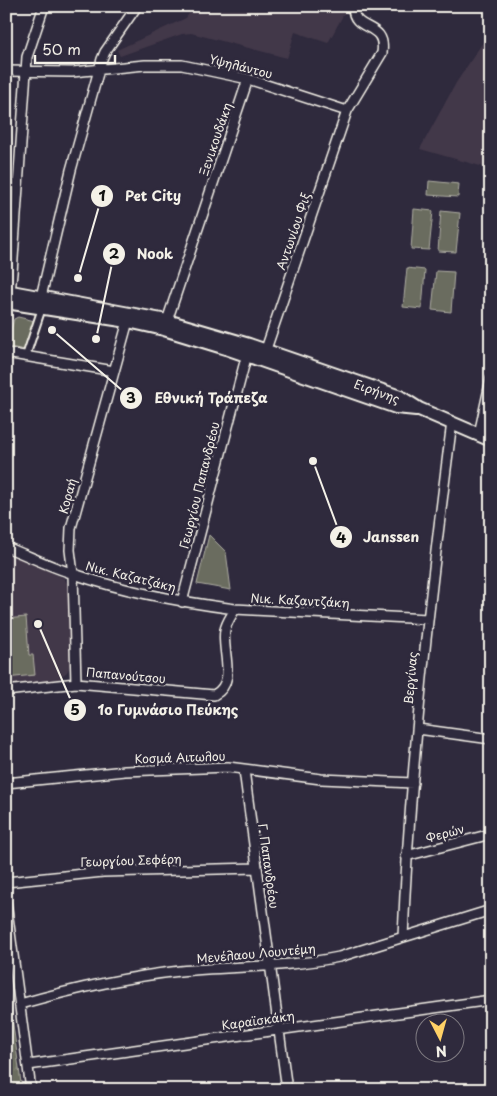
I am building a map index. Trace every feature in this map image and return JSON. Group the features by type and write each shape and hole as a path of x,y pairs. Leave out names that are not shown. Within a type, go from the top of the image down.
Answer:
{"main road":[{"name":"Ειρήνης","path":"8,299 167,321 248,350 400,398 419,409 485,437"},
{"name":"Ειρήνης","path":"41,303 128,321 248,350"}],"street":[{"path":"8,299 27,56 44,6"},
{"path":"26,356 41,303 71,170 105,52 137,6"},
{"name":"Αντωνίου Φιξ","path":"264,355 347,111 382,53 384,42 380,34 356,20 353,14 353,6"},
{"name":"Υψηλάντου","path":"6,71 72,72 145,65 182,65 248,79 347,111"},
{"name":"Ξενικουδάκη","path":"167,321 248,79"},
{"name":"Κοραή","path":"76,683 73,574 70,550 71,528 128,321"},
{"name":"Γεωργίου Παπανδρέου","path":"182,602 248,350"},
{"path":"6,353 114,371"},
{"path":"485,437 491,379"},
{"name":"Βεργίνας","path":"403,937 406,856 428,619 452,422"},
{"path":"6,547 73,574"},
{"name":"Νικ. Καζατζάκη","path":"73,574 182,602 235,609"},
{"name":"Νικ. Καζαντζάκη","path":"214,695 222,691 226,682 224,630 235,609 428,619"},
{"name":"Παπανούτσου","path":"6,691 76,683 214,695"},
{"path":"418,729 491,739"},
{"name":"Κοσμά Αιτωλου","path":"6,783 125,771 228,767 321,779 413,783"},
{"name":"Γ. Παπανδρέου","path":"244,770 287,1090"},
{"name":"Φερών","path":"406,856 491,834"},
{"name":"Γεωργίου Σεφέρη","path":"6,882 103,872 256,868"},
{"path":"6,902 31,1090"},
{"name":"Μενέλαου Λουντέμη","path":"20,1004 85,986 134,977 181,971 271,966 339,957 491,910"},
{"name":"Καραϊσκάκη","path":"28,1065 491,1000"}],"shaded area":[{"path":"194,6 348,6 328,43 295,32 287,58 191,33 182,34 120,56 117,50 186,18"},
{"path":"491,30 491,169 420,149 456,83"},
{"path":"6,552 64,578 68,585 71,664 67,672 58,679 6,685"}],"green space":[{"path":"429,181 459,184 458,197 428,195"},
{"path":"414,209 433,211 429,250 411,249"},
{"path":"441,211 460,213 456,252 438,251"},
{"path":"407,268 425,270 422,309 403,307"},
{"path":"436,271 454,272 451,312 432,310"},
{"path":"18,317 35,321 26,350 9,347 7,343 14,319"},
{"path":"209,535 226,552 231,590 197,584"},
{"path":"26,617 29,655 33,655 35,675 6,678 6,619"},
{"path":"6,974 22,1090 6,1090"}],"place":[{"name":"Pet City","path":"78,278"},
{"name":"Εθνική Τράπεζα","path":"52,330"},
{"name":"Nook","path":"96,339"},
{"name":"Janssen","path":"313,461"},
{"name":"1o Γυμνάσιο Πεύκης","path":"38,624"}]}
